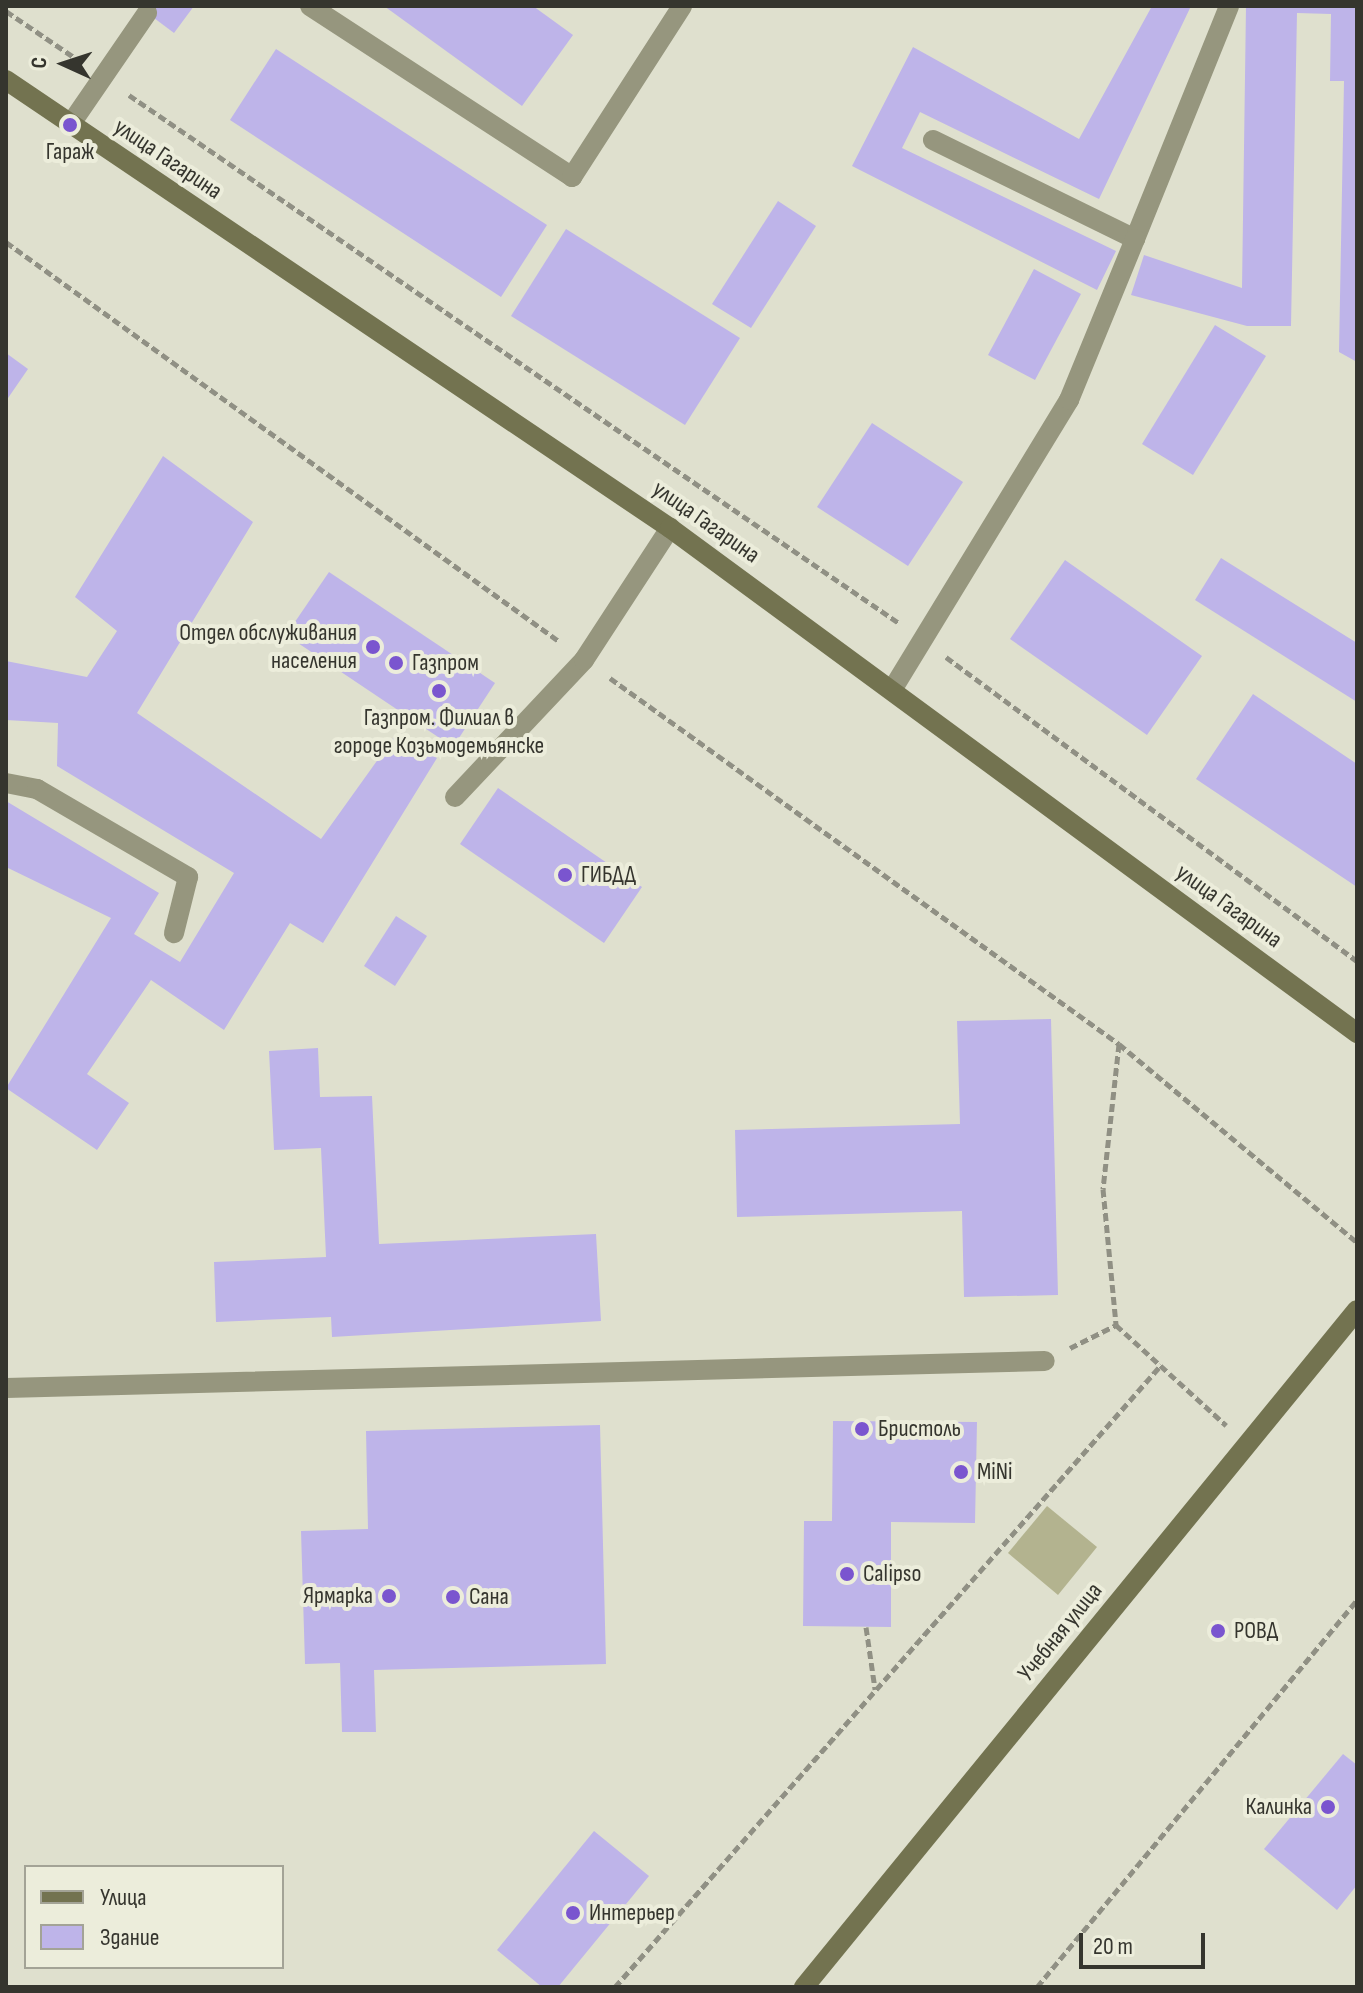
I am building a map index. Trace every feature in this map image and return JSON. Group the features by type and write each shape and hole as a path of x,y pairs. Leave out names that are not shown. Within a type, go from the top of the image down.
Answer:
{"street":[{"name":"улица Гагарина","path":"6,80 670,528 1357,1033"},
{"name":"Учебная улица","path":"804,1987 1357,1310"}],"lane":[{"path":"310,6 572,177 682,6"},
{"path":"892,690 1069,400 1229,6"},
{"path":"70,125 147,13"},
{"path":"933,140 1135,239"},
{"path":"455,797 584,660 670,528"},
{"path":"6,783 37,789 188,877 174,933"},
{"path":"6,1388 1045,1361"}],"path":[{"path":"6,11 923,640 1357,961"},
{"path":"6,242 1119,1044 1357,1242"},
{"path":"1119,1044 1103,1189 1116,1325 1247,1444"},
{"path":"1045,1361 1116,1325"},
{"path":"615,1987 1161,1365"},
{"path":"1037,1987 1357,1600"},
{"path":"866,1627 875,1690"}],"green space":[{"path":"1047,1506 1097,1547 1058,1595 1008,1553"}],"building":[{"path":"138,6 194,6 174,33"},
{"path":"384,6 533,6 573,35 522,106"},
{"path":"1152,6 1191,6 1099,199 920,112 902,148 1116,251 1097,290 852,166 913,47 1079,139"},
{"path":"1246,6 1357,6 1357,362 1339,352 1344,81 1330,81 1331,14 1297,13 1291,326 1247,326 1131,295 1144,255 1242,288"},
{"path":"276,49 547,225 501,297 230,120"},
{"path":"778,201 816,226 751,328 712,304"},
{"path":"566,229 740,338 685,425 511,316"},
{"path":"1034,269 1081,294 1035,380 988,355"},
{"path":"1215,325 1266,356 1193,475 1142,444"},
{"path":"6,353 28,369 6,401"},
{"path":"872,423 963,482 908,566 817,507"},
{"path":"163,456 253,522 137,713 321,839 394,737 437,758 323,943 290,923 224,1030 151,980 87,1074 129,1103 97,1150 6,1088 111,918 6,867 6,801 159,893 134,934 180,962 234,873 57,766 58,723 6,720 6,661 87,677 117,631 75,597"},
{"path":"1221,558 1357,643 1357,702 1195,600"},
{"path":"1065,560 1202,656 1147,735 1010,639"},
{"name":"Газпром","path":"329,572 495,683 453,747 286,635"},
{"path":"1253,694 1357,764 1357,887 1196,779"},
{"name":"ГИБДД","path":"498,788 642,887 604,943 460,844"},
{"path":"396,916 427,936 395,986 364,966"},
{"path":"1051,1019 1058,1295 964,1297 962,1211 737,1217 735,1130 960,1124 957,1021"},
{"path":"318,1048 320,1097 372,1096 379,1244 596,1234 601,1321 332,1337 331,1317 216,1322 214,1262 326,1257 321,1148 274,1150 269,1051"},
{"path":"833,1421 977,1422 975,1523 891,1522 891,1627 803,1626 804,1521 832,1521"},
{"name":"Сана","path":"600,1425 606,1664 374,1670 376,1732 342,1732 340,1663 305,1664 301,1531 368,1529 366,1431"},
{"name":"Калинка","path":"1343,1754 1357,1765 1357,1885 1337,1910 1264,1849"},
{"name":"Интерьер","path":"594,1831 649,1876 558,1987 542,1987 497,1950"}],"place":[{"name":"Гараж","path":"70,125"},
{"name":"Отдел обслуживания населения","path":"373,647"},
{"name":"Газпром","path":"396,663"},
{"name":"Газпром. Филиал в городе Козьмодемьянске","path":"439,691"},
{"name":"ГИБДД","path":"565,875"},
{"name":"Бристоль","path":"862,1429"},
{"name":"MiNi","path":"961,1472"},
{"name":"Calipso","path":"847,1574"},
{"name":"Ярмарка","path":"389,1596"},
{"name":"Сана","path":"453,1597"},
{"name":"РОВД","path":"1218,1631"},
{"name":"Калинка","path":"1328,1807"},
{"name":"Интерьер","path":"573,1913"}]}
